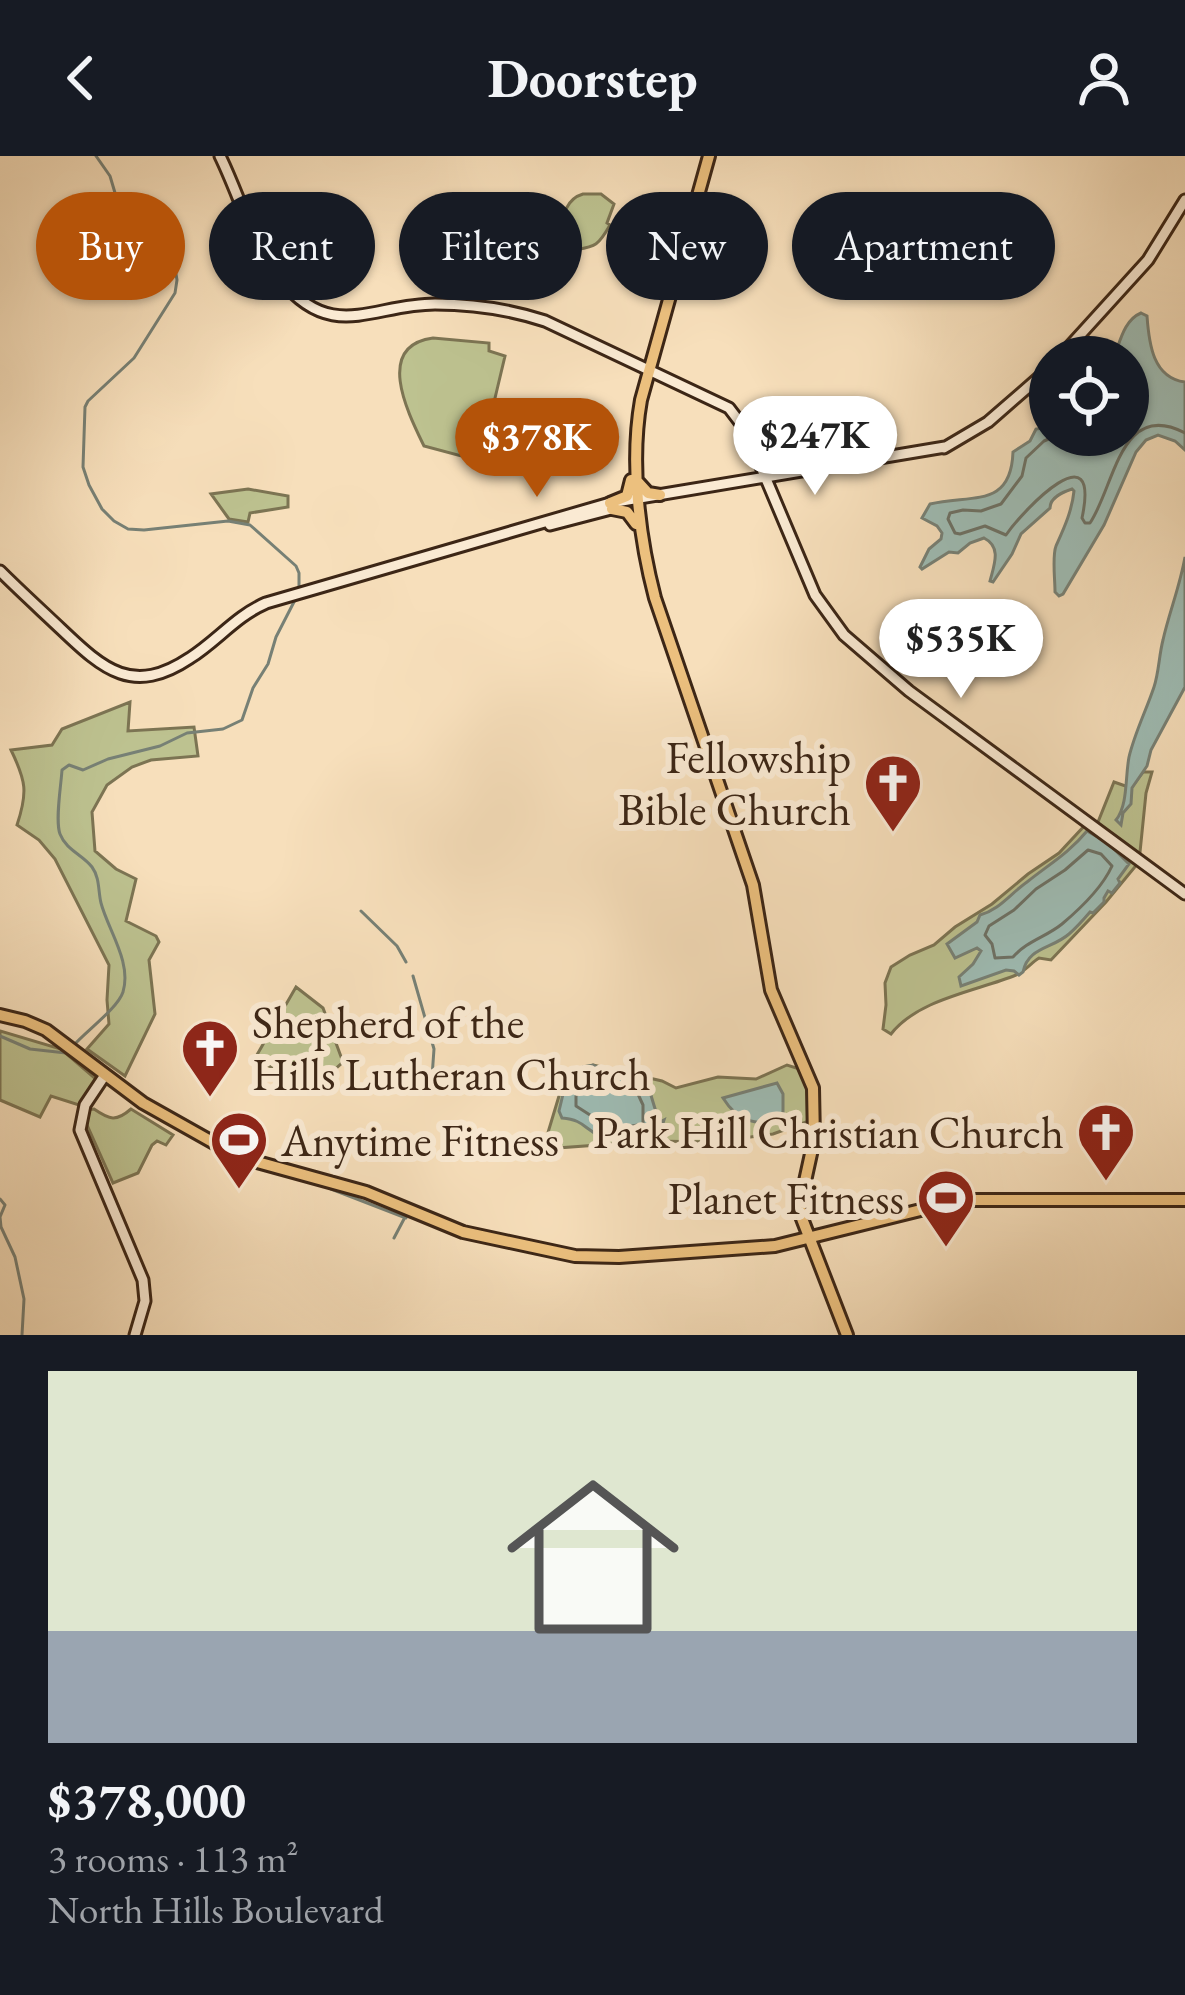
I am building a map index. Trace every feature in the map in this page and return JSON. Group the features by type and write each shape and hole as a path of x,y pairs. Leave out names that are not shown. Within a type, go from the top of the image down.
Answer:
{"main road":[{"path":"647,368 706,156"},
{"path":"695,192 706,156"},
{"path":"665,300 635,438 640,524 655,598 753,885 771,990 812,1088 814,1140 801,1216 850,1335"},
{"path":"634,479 660,499 647,508 640,524"},
{"path":"611,506 627,496 634,479"},
{"path":"611,506 628,512 640,524"},
{"path":"0,1015 33,1024 60,1039 156,1111 228,1152 360,1190 463,1232 577,1256 775,1246 961,1200 1185,1200"},
{"path":"97,1089 121,1087"}],"street":[{"path":"220,156 248,223 277,274 318,310 350,317 436,304 515,313 545,321 721,402 745,429 815,595 854,645 1184,894"},
{"path":"1079,336 1148,260 1185,200"},
{"path":"0,571 98,664 132,677 153,676 198,653 249,611 561,515 914,459 979,429 1029,386"},
{"path":"105,1075 82,1111 80,1133 143,1280 145,1300 135,1335"},
{"path":"214,1160 228,1152"}],"green space":[{"path":"582,194 606,198 606,232 594,245 582,248"},
{"path":"433,338 489,343 489,351 505,356 480,461 424,446 410,416 400,367 404,354 415,344"},
{"path":"248,489 288,496 288,507 250,513 248,522 229,519 211,494"},
{"path":"130,702 128,731 194,727 198,756 151,760 132,767 107,785 92,812 95,851 136,879 126,921 159,942 149,960 155,1014 125,1076 87,1049 109,1024 109,965 55,859 17,825 24,787 11,750 52,745 62,729"},
{"path":"1143,772 1152,772 1139,862 1051,960 1039,958 1016,975 932,1004 891,1034 883,1029 885,983 891,967 934,945 992,904 1059,853 1088,822 1096,827 1114,782 1131,788"},
{"path":"296,987 323,1008 343,1062 313,1084 254,1060"},
{"path":"0,1031 61,1049 97,1080 79,1105 51,1096 40,1117 0,1100"},
{"path":"593,1065 676,1088 718,1077 756,1079 787,1065 806,1071 815,1100 809,1121 773,1134 712,1142 543,1149 562,1086 572,1074"},
{"path":"94,1109 113,1118 131,1109 173,1135 166,1145 157,1141 152,1145 138,1173 113,1183 83,1116"}],"water":[{"path":"1135,316 1147,316 1159,367 1185,382 1185,450 1158,435 1149,439 1149,336 1123,336"},
{"path":"1029,442 1029,456 1134,456 1104,525 1059,596 1054,555 1072,489 1055,498 1021,534 993,582 995,551 984,538 920,567 942,533 922,518 930,504 997,491 1011,470 1013,452"},
{"path":"1185,557 1185,687 1132,788 1131,804 1121,825 1116,820 1129,757 1156,681"},
{"path":"1087,831 1129,864 1112,893 1108,891 1104,902 1069,934 1035,953 1019,975 1006,970 961,986 959,977 981,951 977,948 955,958 947,944"},
{"path":"593,1065 619,1077 646,1080 664,1130 654,1139 615,1139 562,1118 564,1090 577,1082 575,1075 583,1067"},
{"path":"777,1083 783,1094 783,1123 747,1120 723,1098"}],"waterway":[{"path":"96,156 127,216 161,239 177,280 175,293 134,358 85,407 83,467 89,485 102,509 128,529 228,521 250,525 296,566 299,589"},
{"path":"73,1046 115,1005 125,981 95,871 60,834 62,770 69,765 83,770 187,733 223,729 242,720 296,598"},
{"path":"361,911 397,946 406,962"},
{"path":"413,976 434,1049 432,1077"},
{"path":"0,1036 30,1049 66,1053"},
{"path":"331,1189 406,1218"},
{"path":"0,1199 5,1205 1,1227 15,1257 24,1299 22,1335"},
{"path":"394,1238 404,1219"}],"place":[{"name":"Fellowship Bible Church","path":"893,834"},
{"name":"Shepherd of the Hills Lutheran Church","path":"210,1099"},
{"name":"Park Hill Christian Church","path":"1106,1183"},
{"name":"Anytime Fitness","path":"239,1191"},
{"name":"Planet Fitness","path":"946,1249"}]}
